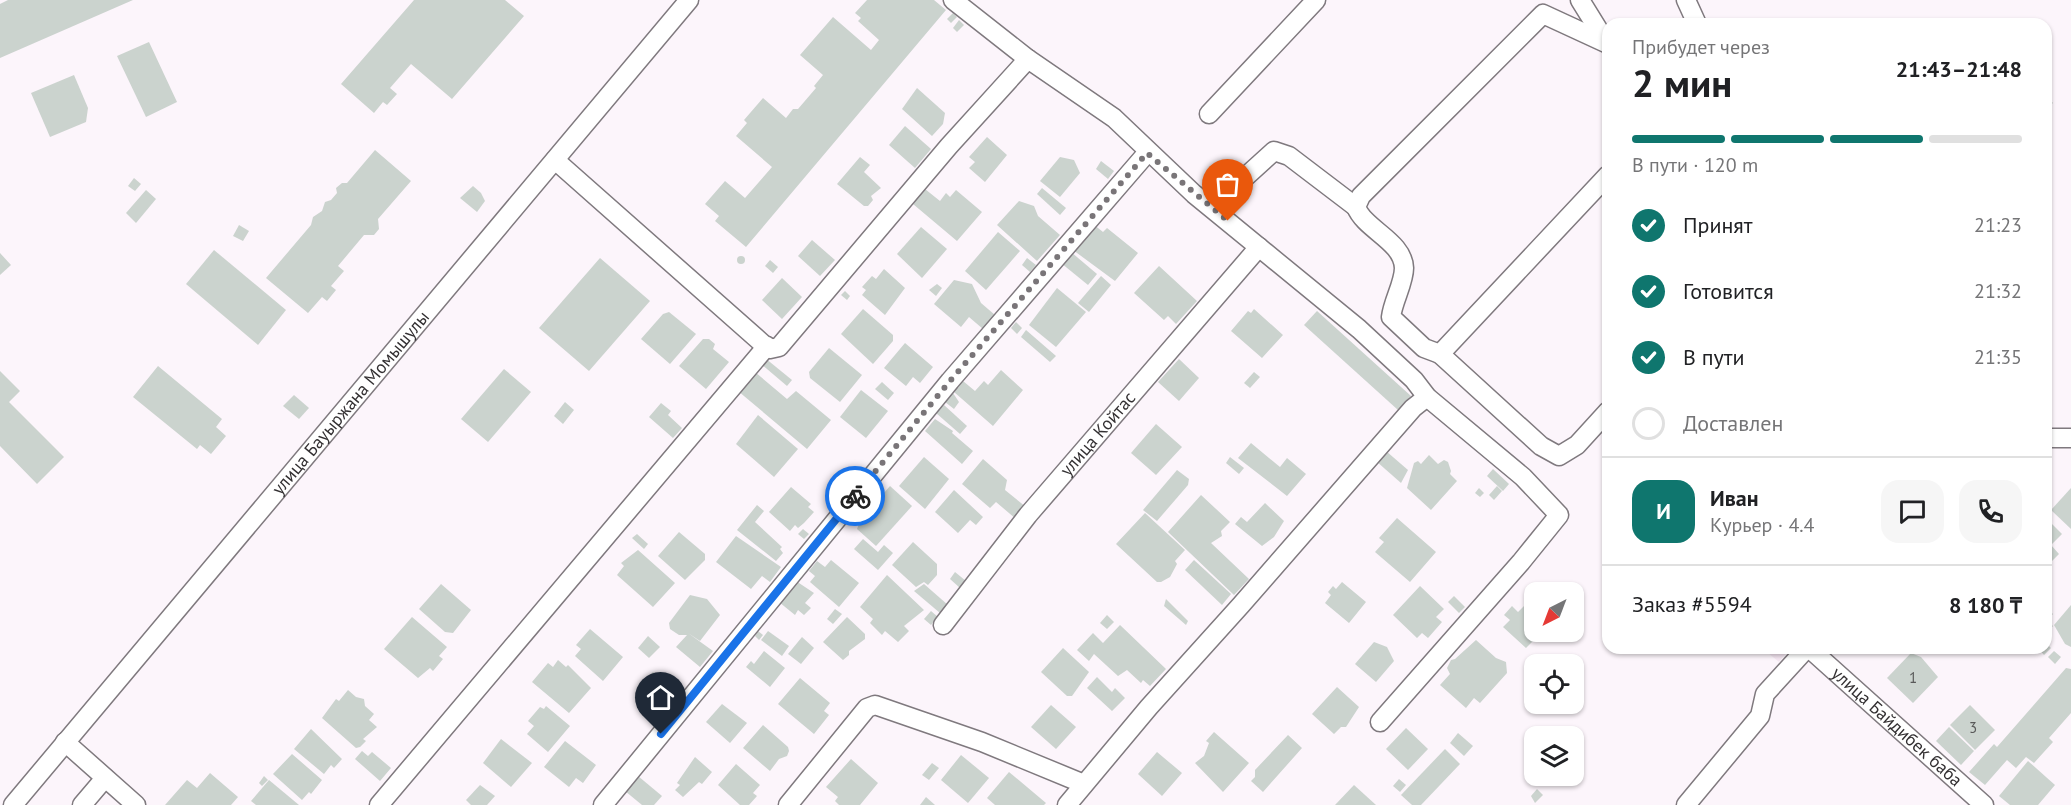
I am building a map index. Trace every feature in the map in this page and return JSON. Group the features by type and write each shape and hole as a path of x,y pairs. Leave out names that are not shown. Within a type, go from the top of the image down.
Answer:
{"street":[{"name":"улица Бауыржана Момышулы","path":"13,805 689,0"},
{"path":"953,0 1028,59 1114,118 1147,153 1359,329 1414,380 1427,397 1523,477 1559,515 1521,562 1380,722"},
{"path":"1209,114 1316,0"},
{"path":"1580,0 1602,35"},
{"path":"1686,0 1694,18"},
{"path":"1356,207 1361,196 1539,7 1602,40"},
{"path":"555,160 771,349 779,347 949,146 1028,59"},
{"path":"1242,180 1274,151 1289,156 1356,207 1359,216 1399,252 1404,268 1391,317 1424,348 1440,354 1541,446 1559,456 1577,445 1602,418"},
{"path":"603,805 950,381 1147,153"},
{"path":"1440,354 1602,181"},
{"name":"улица Койтас","path":"943,625 1028,515 1259,247"},
{"path":"379,805 767,346"},
{"path":"1067,805 1213,633 1413,408 1427,397"},
{"path":"2058,437 2071,423"},
{"path":"1686,805 1760,716 1765,694 1802,654"},
{"name":"улица Байдибек баба","path":"1815,654 1984,805"},
{"path":"788,805 867,708 875,705 982,742 1084,784"},
{"path":"65,741 136,805"},
{"path":"82,805 105,778"}],"shaded area":[{"path":"1769,654 1785,654 1779,662"}],"building":[{"path":"8,0 133,0 0,58 0,4"},
{"path":"414,0 505,0 524,16 452,99 411,64 390,88 397,94 387,105 383,102 374,113 341,84"},
{"path":"867,0 934,0 946,10 746,247 715,221 719,216 705,204 725,181 745,198 772,167 736,136 747,123 744,120 763,98 786,118 793,109 798,109 816,88 814,86 823,75 800,55 833,17 871,50 879,40 858,21 861,18 855,13"},
{"path":"953,13 957,17 951,23 947,19"},
{"path":"959,20 964,25 957,32 953,28"},
{"path":"149,42 177,102 146,117 117,56"},
{"path":"74,75 88,108 86,122 50,137 31,93"},
{"path":"917,88 945,113 943,124 932,136 902,109"},
{"path":"905,126 931,149 915,168 889,145"},
{"path":"987,137 1007,155 985,182 969,168 975,162 969,157"},
{"path":"375,150 411,181 378,219 379,229 374,235 364,235 338,266 344,271 331,286 336,290 327,301 322,297 308,313 266,278 311,225 313,217 322,211 325,202 331,200 337,193 336,188 342,183 347,183"},
{"path":"860,157 870,165 864,172 881,188 871,196 873,200 868,206 864,206 837,184"},
{"path":"1060,157 1074,160 1080,173 1060,197 1040,181"},
{"path":"1101,161 1114,171 1108,179 1096,169"},
{"path":"134,178 141,184 135,191 128,186"},
{"path":"473,186 481,193 485,201 477,212 460,198"},
{"path":"1042,188 1066,208 1060,215 1037,194"},
{"path":"925,189 940,201 946,193 950,197 956,190 982,212 957,241 913,204"},
{"path":"146,190 156,199 136,223 126,213"},
{"path":"1019,201 1034,206 1038,216 1060,235 1037,261 997,225"},
{"path":"1093,224 1103,232 1107,228 1138,253 1115,281 1073,250"},
{"path":"239,225 249,231 243,241 233,236"},
{"path":"921,227 947,249 922,278 897,254"},
{"path":"998,232 1020,251 986,290 965,271"},
{"path":"812,240 835,260 820,276 798,256"},
{"path":"214,250 286,310 258,345 186,284"},
{"path":"1071,252 1097,274 1088,285 1061,263"},
{"path":"0,253 11,265 0,275"},
{"path":"741,256 745,260 741,264 737,260"},
{"path":"600,258 650,301 589,371 539,328"},
{"path":"1027,258 1036,265 1030,272 1022,265"},
{"path":"770,260 778,267 773,273 765,266"},
{"path":"1159,266 1197,301 1176,324 1168,316 1164,320 1134,293"},
{"path":"884,269 905,288 885,315 862,295 866,290 862,287 872,276 876,279"},
{"path":"1101,276 1111,285 1089,312 1078,303"},
{"path":"782,278 802,297 782,319 762,300"},
{"path":"954,280 972,284 981,303 995,315 983,329 969,317 961,327 934,304"},
{"path":"937,284 942,288 936,296 929,290"},
{"path":"1057,288 1086,312 1056,347 1029,325"},
{"path":"845,291 850,296 847,300 841,295"},
{"path":"863,309 893,335 893,341 873,364 841,334"},
{"path":"1254,309 1283,335 1262,358 1231,331 1248,311 1251,313"},
{"path":"1317,311 1411,396 1398,410 1304,325"},
{"path":"669,312 696,334 670,364 641,339 663,314"},
{"path":"1016,322 1022,328 1017,334 1011,328"},
{"path":"1026,330 1056,356 1050,362 1021,337"},
{"path":"703,339 709,339 715,344 713,349 729,362 706,389 679,366"},
{"path":"905,343 933,367 920,383 913,377 906,386 884,368"},
{"path":"829,348 862,375 840,402 810,378 809,372"},
{"path":"765,358 792,380 787,386 760,363"},
{"path":"1179,359 1199,378 1179,401 1158,382"},
{"path":"158,366 222,419 216,427 226,436 211,454 200,445 197,449 133,397"},
{"path":"504,369 531,392 488,442 461,419"},
{"path":"1001,370 1023,390 993,426 954,392 963,381 975,391 984,381 988,385"},
{"path":"0,371 20,391 9,402 64,457 37,484 0,446"},
{"path":"755,372 787,399 796,391 831,420 807,449 738,391"},
{"path":"1254,372 1260,377 1250,388 1244,383"},
{"path":"882,382 894,393 888,400 875,389"},
{"path":"861,390 888,411 866,438 840,417"},
{"path":"953,393 959,402 954,409 945,402"},
{"path":"294,395 309,408 299,419 283,406"},
{"path":"565,402 574,410 563,424 554,416"},
{"path":"661,403 671,411 668,415 682,428 673,438 649,417"},
{"path":"944,405 967,426 960,434 936,413"},
{"path":"758,415 798,449 774,477 736,444"},
{"path":"935,419 953,431 952,433 973,451 962,464 925,431"},
{"path":"1156,424 1182,447 1156,475 1131,453"},
{"path":"1251,443 1280,467 1287,458 1306,474 1287,496 1238,458"},
{"path":"1386,451 1408,470 1401,483 1376,461"},
{"path":"1429,455 1438,464 1444,460 1448,462 1450,474 1457,481 1431,510 1407,488 1414,463 1418,461 1421,464"},
{"path":"924,457 949,479 925,509 899,486"},
{"path":"1230,457 1244,468 1239,474 1226,463"},
{"path":"983,459 1007,480 1005,490 1026,507 1016,519 996,502 990,508 962,484"},
{"path":"1493,469 1509,484 1503,491 1487,476"},
{"path":"1177,470 1189,479 1188,485 1157,521 1143,510"},
{"path":"890,486 912,506 876,546 857,529 861,519"},
{"path":"1497,486 1502,491 1494,500 1489,495"},
{"path":"791,487 811,504 808,507 814,512 798,528 795,525 790,531 769,512"},
{"path":"1479,488 1484,493 1480,497 1475,493"},
{"path":"2071,488 2071,529 2052,509"},
{"path":"954,490 983,517 976,525 970,520 958,533 935,512"},
{"path":"1201,495 1230,522 1221,531 1222,536 1211,543 1249,579 1234,595 1168,532"},
{"path":"1265,503 1284,521 1274,537 1262,546 1235,524 1241,517 1247,522"},
{"path":"757,505 764,511 755,522 782,547 780,549 783,553 776,561 737,530"},
{"path":"1145,513 1185,550 1175,561 1177,564 1170,577 1161,582 1157,582 1116,544"},
{"path":"1397,518 1436,552 1410,582 1375,552 1384,542 1379,538"},
{"path":"2052,524 2062,534 2052,544"},
{"path":"803,529 809,534 804,539 798,534"},
{"path":"679,532 705,554 705,560 685,580 658,556"},
{"path":"637,534 648,544 644,549 632,538"},
{"path":"736,536 781,567 770,582 762,576 751,589 716,562"},
{"path":"863,539 878,552 884,545 893,553 878,570 854,549"},
{"path":"913,542 937,564 937,575 928,585 924,582 916,587 892,565"},
{"path":"2052,546 2059,554 2052,561"},
{"path":"638,550 675,583 653,607 617,575 624,566 621,563"},
{"path":"831,560 859,583 839,607 810,582 815,576 809,571 817,561 825,567"},
{"path":"1194,560 1231,594 1222,605 1185,570"},
{"path":"955,572 966,581 960,588 950,579"},
{"path":"887,575 924,610 904,626 909,631 898,642 885,631 882,635 870,623 873,619 860,607"},
{"path":"796,581 814,593 805,603 811,608 804,615 798,610 795,615 779,602"},
{"path":"1342,582 1366,602 1349,623 1325,603 1331,595 1328,592 1333,586 1336,589"},
{"path":"441,584 471,610 453,633 445,632 419,609"},
{"path":"924,584 948,605 940,613 914,591"},
{"path":"1420,586 1444,609 1436,617 1442,622 1428,638 1422,633 1417,638 1393,615"},
{"path":"690,595 707,599 720,615 700,641 688,633 713,651 700,667 676,647 687,635 679,635 670,629 669,623"},
{"path":"1454,596 1465,607 1459,613 1448,602"},
{"path":"1166,599 1188,621 1186,625 1164,606"},
{"path":"2071,605 2071,647 2065,644 2054,625"},
{"path":"1512,606 1518,612 1524,606 1524,642 1532,642 1526,648 1503,627 1510,620 1504,615"},
{"path":"835,609 842,614 833,624 827,619"},
{"path":"931,611 938,617 931,625 924,619"},
{"path":"1107,615 1114,622 1107,629 1100,623"},
{"path":"412,617 447,647 439,656 443,659 433,671 430,668 418,678 384,649"},
{"path":"847,617 865,634 865,639 849,651 849,655 843,660 823,642"},
{"path":"1120,625 1166,669 1150,686 1143,680 1141,683 1127,670 1118,676 1094,654 1089,661 1077,650 1093,633 1103,643"},
{"path":"590,629 623,657 603,681 575,656 581,649 576,645"},
{"path":"758,631 763,635 759,640 755,636"},
{"path":"768,631 789,646 782,656 761,640"},
{"path":"648,636 660,647 649,658 638,648"},
{"path":"802,637 814,648 801,664 788,654"},
{"path":"1476,640 1496,658 1506,662 1507,673 1480,703 1474,698 1466,708 1440,685 1450,674 1447,668 1451,660"},
{"path":"1374,642 1387,647 1394,661 1376,682 1355,664"},
{"path":"1063,648 1089,672 1072,696 1067,696 1041,672"},
{"path":"764,651 785,668 770,687 746,667 751,661 754,664"},
{"path":"2054,651 2061,657 2055,664 2048,657"},
{"path":"1910,654 1921,657 1938,677 1913,703 1887,678"},
{"path":"558,660 566,667 568,665 591,688 569,713 532,682 548,663 553,667"},
{"path":"2066,668 2071,669 2071,713 2049,738 2053,742 2034,763 2026,757 2016,768 2007,760 1985,785 1969,772 1994,744 1997,747"},
{"path":"653,672 669,686 659,697 643,683"},
{"path":"1097,677 1112,692 1115,688 1125,698 1112,711 1087,688"},
{"path":"800,678 830,703 824,711 829,715 814,734 778,704"},
{"path":"1337,687 1359,707 1346,727 1341,727 1334,734 1312,714"},
{"path":"348,690 356,697 364,699 365,706 374,714 369,720 377,727 363,739 366,741 360,747 356,748 322,718 336,699 339,701"},
{"path":"722,704 747,723 730,743 706,722"},
{"path":"1051,705 1076,727 1056,749 1031,727"},
{"path":"1970,705 1995,730 1975,750 1950,725"},
{"path":"546,706 570,726 548,752 527,734 534,726 528,721 540,707 544,709"},
{"path":"763,725 788,747 789,751 787,756 779,759 770,771 743,748"},
{"path":"1949,727 1974,751 1961,765 1936,741"},
{"path":"1406,728 1428,749 1408,770 1386,749"},
{"path":"311,729 342,759 334,768 331,765 324,774 294,749"},
{"path":"1214,732 1249,763 1223,792 1195,763 1204,756 1209,743 1206,741"},
{"path":"1458,733 1473,746 1464,756 1450,743"},
{"path":"1288,735 1302,748 1263,792 1251,781 1255,777 1255,770"},
{"path":"501,739 532,763 511,787 483,763"},
{"path":"565,741 596,765 583,783 576,778 569,787 544,767"},
{"path":"1445,749 1460,764 1421,805 1412,805 1401,795"},
{"path":"362,751 368,756 372,752 391,768 380,781 355,759"},
{"path":"1157,752 1182,773 1162,796 1138,774"},
{"path":"292,754 322,780 311,794 309,792 302,800 273,774"},
{"path":"961,755 989,778 968,803 941,780"},
{"path":"695,757 712,772 702,784 699,782 683,797 675,790 680,785 677,783"},
{"path":"851,759 878,783 860,805 839,805 835,801 838,797 826,787"},
{"path":"2028,761 2055,785 2038,805 2010,805 1999,796"},
{"path":"932,763 939,768 929,780 922,775"},
{"path":"736,764 760,785 753,793 757,796 749,805 740,805 718,785"},
{"path":"1009,772 1046,803 1044,805 995,805 987,798"},
{"path":"210,773 238,797 231,805 165,805 187,780 197,788"},
{"path":"264,776 268,780 262,786 259,783"},
{"path":"638,776 662,796 654,805 642,805 625,791"},
{"path":"1399,779 1406,785 1400,792 1393,786"},
{"path":"269,780 299,805 256,805 251,801"},
{"path":"480,785 495,796 487,805 471,805 466,800"},
{"path":"1354,785 1376,805 1335,805"},
{"path":"1537,789 1543,795 1535,803 1531,796"},
{"path":"926,797 935,805 920,805"}],"way so far":[{"path":"855,496 1033,283 1147,153 1228,221"}],"route":[{"path":"661,734 855,496"}]}
